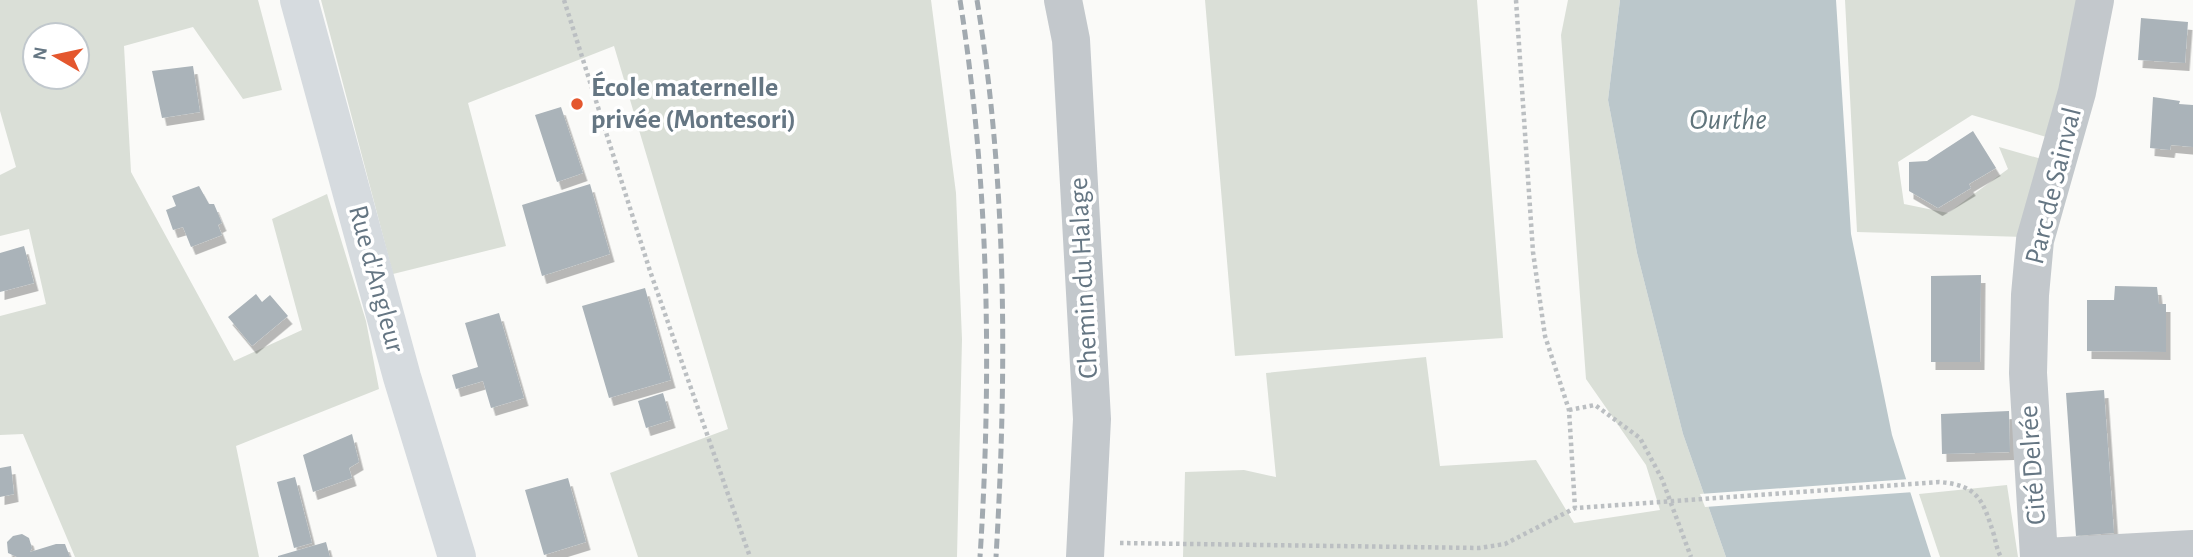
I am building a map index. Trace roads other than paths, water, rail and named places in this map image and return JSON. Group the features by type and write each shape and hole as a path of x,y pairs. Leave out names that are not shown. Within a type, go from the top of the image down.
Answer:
{"main road":[{"name":"Rue d'Angleur","path":"299,0 402,377 457,557"}],"street":[{"name":"Chemin du Halage","path":"1063,0 1071,40 1100,550"},
{"name":"Parc de Sainval","path":"2028,373 2030,295 2035,240 2077,92 2095,0"},
{"name":"Cité Delrée","path":"2028,373 2039,557"},
{"name":"Cité Delrée","path":"2045,557 2193,549"}],"water":[{"name":"Ourthe","path":"1620,0 1836,0 1851,234 1892,435 1931,557 1726,557 1683,434 1637,253 1608,100"}],"railway":[{"path":"960,0 977,139 985,278 986,418 980,557"},
{"path":"977,0 994,138 1002,278 1002,418 996,557"}],"place":[{"name":"École maternelle privée (Montesori)","path":"577,104"}]}
